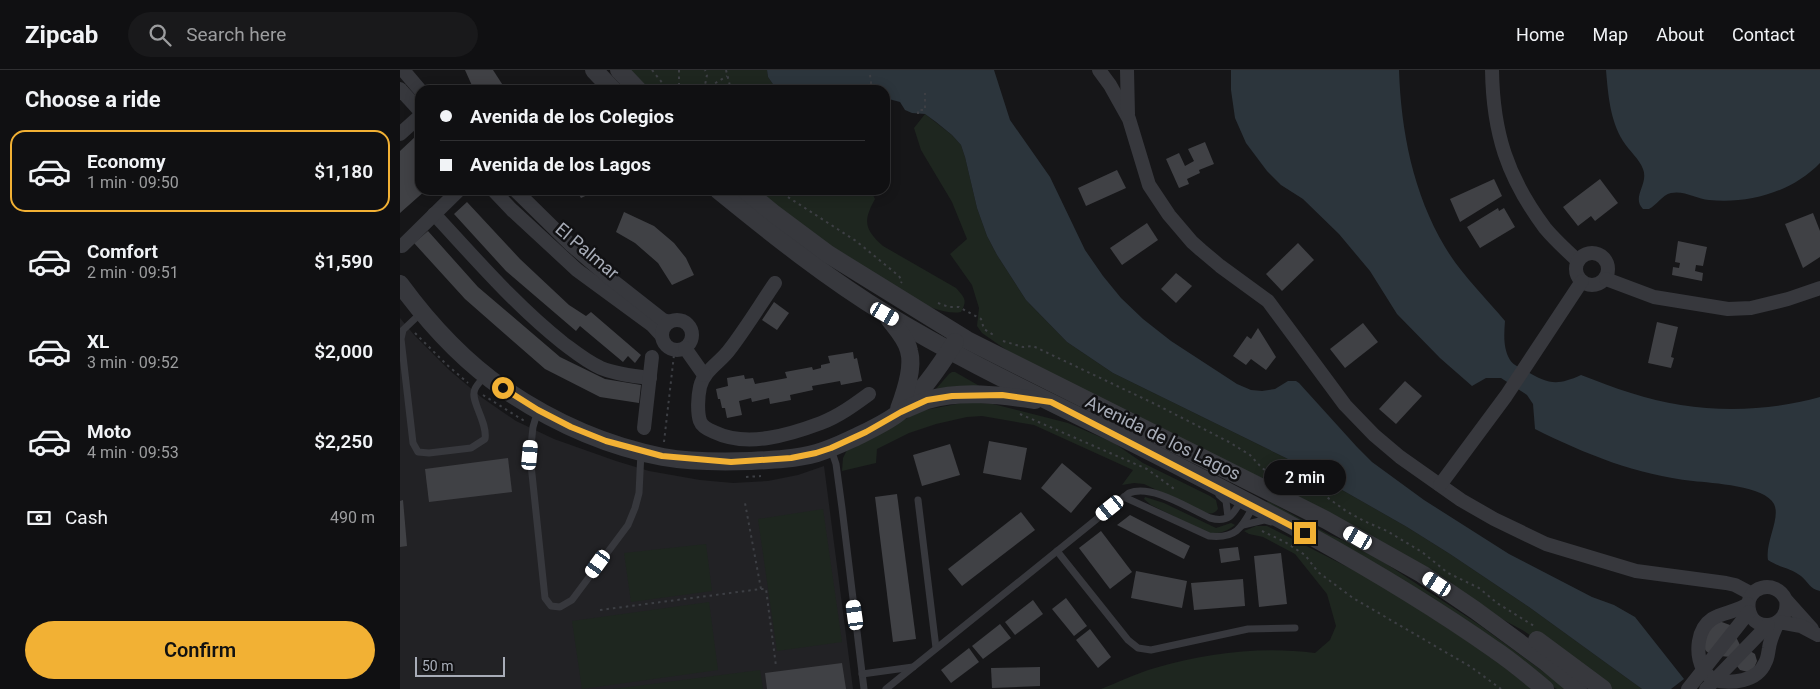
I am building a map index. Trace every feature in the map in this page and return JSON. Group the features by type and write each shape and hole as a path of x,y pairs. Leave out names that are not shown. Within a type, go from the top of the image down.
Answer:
{"street":[{"path":"594,70 608,85"},
{"path":"619,70 633,85"},
{"path":"1099,70 1110,85 1128,119 1150,185 1159,202 1179,228 1220,266 1268,301 1319,372 1346,405 1374,435 1400,457 1461,500 1494,519 1546,544 1636,571 1735,585 1750,603 1757,622 1801,626 1819,636"},
{"path":"1492,70 1492,98 1496,124 1510,171 1546,230 1578,261"},
{"path":"1110,85 1123,85 1127,76"},
{"path":"1127,76 1128,119"},
{"path":"412,80 400,89 415,106"},
{"path":"400,134 415,120"},
{"path":"402,246 455,195"},
{"name":"El Palmar","path":"498,195 577,270 652,326 662,336 666,345 680,349 688,345 692,336 690,327 683,320 669,322 663,320 571,245 520,195"},
{"name":"Avenida de los Lagos","path":"724,195 811,263 885,314 950,351 1118,436 1252,493 1326,520 1422,574 1476,610 1547,663 1578,689"},
{"name":"Avenida de los Lagos","path":"752,195 828,254 895,297 959,335 1252,493 1305,533 1434,609 1498,651 1545,689"},
{"path":"434,214 501,286 545,328 576,352 602,368 630,376 650,378"},
{"path":"562,257 571,245"},
{"path":"1591,253 1602,255 1609,269 1606,279 1592,286 1582,282 1576,272 1578,261 1581,257 1591,253"},
{"path":"1606,279 1654,297 1728,309 1751,308 1788,299 1820,288"},
{"path":"1440,485 1506,396 1582,282"},
{"path":"775,283 730,350 704,375 700,387 700,420 707,429 731,438 748,440 767,438 813,426 842,413 869,394"},
{"path":"400,284 415,318 442,337 503,388 535,418 571,427 606,441 660,456 731,462 791,458 831,448 866,432 899,412 927,400 952,396 1002,395 1051,402"},
{"path":"885,314 901,334 909,351 910,376 899,412"},
{"path":"662,336 663,328 669,322"},
{"path":"899,412 930,379 959,335"},
{"path":"680,349 704,375"},
{"path":"644,428 652,357"},
{"path":"1706,681 1756,590 1768,587 1779,590 1819,636"},
{"path":"1688,689 1706,681 1773,624 1787,610 1786,600"},
{"path":"1706,681 1698,647 1700,635 1712,619 1750,603"},
{"path":"1476,610 1531,636 1602,689"},
{"path":"1706,681 1736,682 1748,679 1760,671 1765,664 1772,638 1773,624"}],"lane":[{"path":"415,318 403,330 401,338 413,443 418,452 428,453 471,448 485,439 486,426 473,396 475,389 486,375"},
{"path":"535,418 530,455 545,598 548,603 555,607 572,600 628,525 635,508 638,493 641,451"},
{"path":"1118,436 1149,460 1222,497 1226,501 1228,517"},
{"path":"831,448 836,464 864,689"},
{"path":"886,689 1124,497 1136,490 1156,493 1210,518 1219,520 1225,520 1233,515 1252,493"},
{"path":"1242,525 1252,493"},
{"path":"1124,497 1209,536 1220,537 1230,535 1242,525 1264,520 1277,524 1320,548 1379,576"},
{"path":"918,500 936,648"},
{"path":"1057,551 1128,640 1138,648 1151,650 1248,630 1296,628"},
{"path":"862,674 914,667"}],"path":[{"path":"652,70 664,85"},
{"path":"679,70 680,85"},
{"path":"705,70 707,75 705,85"},
{"path":"726,70 731,85"},
{"path":"870,75 871,85"},
{"path":"713,85 728,76"},
{"path":"918,114 918,110 925,110 925,92"},
{"path":"785,195 856,241 898,276 902,281 895,297"},
{"path":"415,318 446,364 475,389 492,402 535,418"},
{"path":"660,456 664,448 680,349"},
{"path":"1019,414 1146,469 1184,494"},
{"path":"746,477 764,476"},
{"path":"746,504 761,590"},
{"path":"1242,525 1263,531 1285,542 1305,555 1318,572 1353,598 1471,667 1501,689"},
{"path":"600,610 766,589 776,666"}],"shaded area":[{"path":"627,70 767,70 768,77 774,85 642,85"},
{"path":"767,70 994,70 1010,120 1050,177 1085,250 1121,298 1143,319 1171,341 1237,384 1251,390 1275,389 1288,381 1296,381 1372,462 1424,500 1509,554 1635,617 1684,679 1671,689 1642,689 1529,607 1407,527 1286,458 1113,373 1067,342 1026,300 997,255 987,236 977,208 961,145 952,135 925,114 912,113 905,110 900,102 890,99 890,85 774,85 768,77"},
{"path":"1231,70 1399,70 1406,139 1417,183 1425,205 1451,257 1505,321 1506,351 1511,362 1520,368 1547,381 1565,381 1581,375 1654,400 1702,408 1726,409 1773,406 1797,403 1820,397 1820,591 1811,587 1797,573 1768,560 1769,546 1776,516 1774,504 1769,498 1749,489 1725,484 1672,478 1632,469 1573,447 1535,429 1533,404 1527,395 1501,378 1486,378 1472,386 1440,358 1397,314 1370,271 1339,234 1303,199 1281,185 1267,171 1246,143 1235,118 1231,90"},
{"path":"1606,70 1820,70 1820,163 1809,173 1783,189 1754,198 1724,201 1709,200 1676,192 1665,196 1649,209 1643,209 1640,204 1639,195 1644,180 1643,169 1623,141 1612,116"},
{"path":"925,114 952,135 961,145 977,208 987,236 997,255 1026,300 1067,342 1113,373 1286,458 1407,527 1529,607 1642,689 1606,689 1524,631 1015,356 982,333 977,326 979,308 972,285 950,254 967,239 952,202 921,150 914,128"},
{"path":"762,195 873,195 875,199 867,219 872,235 883,246 956,288 965,302 961,312 941,311 916,301 856,265 797,223"},
{"path":"400,318 448,369 481,397 516,421 554,439 616,461 649,471 700,480 733,483 768,481 798,475 824,466 853,689 400,689"},
{"path":"952,372 955,372 983,388 929,397"},
{"path":"967,402 993,404 1068,423 1114,443 1143,463 1210,496 1216,500 1218,509 1210,514 1205,513 1144,484 1122,485 1133,470 1034,425 982,416 967,417 936,424 909,433 877,449 876,463 842,471 843,458 847,450 896,423 925,410"},
{"path":"1145,497 1164,503 1216,528 1231,523 1235,525 1222,532 1208,533 1151,505 1144,499"},
{"path":"1268,501 1330,535 1362,548 1478,624 1567,689 1553,687 1266,503"},
{"path":"823,509 842,642 777,651 758,519"},
{"path":"1256,526 1267,526 1377,582 1486,653 1532,689 1101,689 1148,670 1194,658 1234,652 1275,650 1315,653 1330,640 1336,626 1327,594 1295,554 1263,537 1244,531"},
{"path":"706,544 712,591 631,602 624,553"},
{"path":"709,602 718,670 582,689 572,621"},
{"path":"760,670 763,689 613,689"}],"building":[{"path":"465,70 493,70 503,85 472,85"},
{"path":"415,137 415,195 420,195 400,213 400,151"},
{"path":"1205,142 1214,164 1199,170 1200,173 1187,179 1189,184 1179,188 1166,159 1179,153 1185,166 1194,161 1188,149"},
{"path":"1117,170 1126,188 1086,206 1078,188"},
{"path":"1494,179 1502,196 1460,222 1450,199"},
{"path":"1600,179 1618,203 1595,221 1591,216 1578,226 1563,207"},
{"path":"467,202 520,259 569,305 586,316 591,312 641,355 635,363 628,356 623,362 580,326 576,331 506,271 454,214"},
{"path":"1498,208 1499,211 1504,208 1515,227 1480,248 1467,227"},
{"path":"624,212 654,226 674,243 686,258 694,275 672,285 658,263 635,243 616,232"},
{"path":"1813,213 1820,231 1820,257 1803,268 1785,224"},
{"path":"1147,223 1158,240 1122,265 1110,248"},
{"path":"428,231 478,287 560,357 605,379 641,385 639,403 600,397 545,369 465,299 414,243"},
{"path":"1678,241 1707,247 1703,266 1696,265 1695,271 1703,273 1702,281 1672,275 1673,267 1679,268 1680,263 1675,262"},
{"path":"1298,243 1314,260 1282,291 1266,274"},
{"path":"1176,273 1192,286 1176,303 1161,289"},
{"path":"774,302 789,313 777,330 762,320"},
{"path":"1657,322 1678,327 1671,357 1674,358 1671,368 1648,363"},
{"path":"1363,323 1378,342 1345,368 1330,349"},
{"path":"1258,328 1276,357 1266,370 1251,359 1246,365 1233,356 1247,336 1251,339"},
{"path":"853,352 854,359 857,358 862,381 841,385 840,381 812,386 813,390 790,395 791,400 770,404 769,398 752,402 751,398 739,401 742,415 727,418 725,408 722,408 720,399 718,399 716,389 728,386 727,378 744,375 745,379 753,378 755,384 787,378 785,372 812,367 813,370 821,368 821,365 830,363 828,356"},
{"path":"1405,381 1422,396 1396,424 1379,409"},
{"path":"989,441 1027,448 1021,480 983,473"},
{"path":"950,444 960,475 922,486 913,455"},
{"path":"508,458 512,492 429,502 425,469"},
{"path":"1062,463 1092,488 1071,513 1041,488"},
{"path":"897,494 916,639 893,642 875,497"},
{"path":"403,500 407,546 400,547 400,501"},
{"path":"1021,512 1035,530 962,586 948,569"},
{"path":"1130,515 1190,546 1184,559 1117,525"},
{"path":"1101,531 1132,572 1110,589 1079,548"},
{"path":"1238,547 1240,560 1221,563 1219,549"},
{"path":"1281,553 1287,604 1259,607 1254,556"},
{"path":"1136,571 1187,581 1182,608 1131,598"},
{"path":"1243,579 1245,606 1194,610 1191,583"},
{"path":"1066,598 1087,626 1074,636 1052,609"},
{"path":"1033,600 1043,614 1015,635 1005,622"},
{"path":"1719,621 1730,625 1740,645 1755,654 1757,661 1754,668 1748,672 1740,670 1730,657 1711,655 1703,646 1702,635"},
{"path":"1000,624 1011,638 983,659 972,646"},
{"path":"1090,629 1111,657 1098,668 1076,640"},
{"path":"969,648 979,662 951,683 941,670"},
{"path":"842,663 846,689 767,689 765,673"},
{"path":"1040,667 1040,686 992,688 991,668"}],"route":[{"path":"503,388 538,410 571,427 606,441 662,456 731,462 791,458 816,453 866,432 927,400 952,396 1002,395 1051,402 1305,533"}]}
